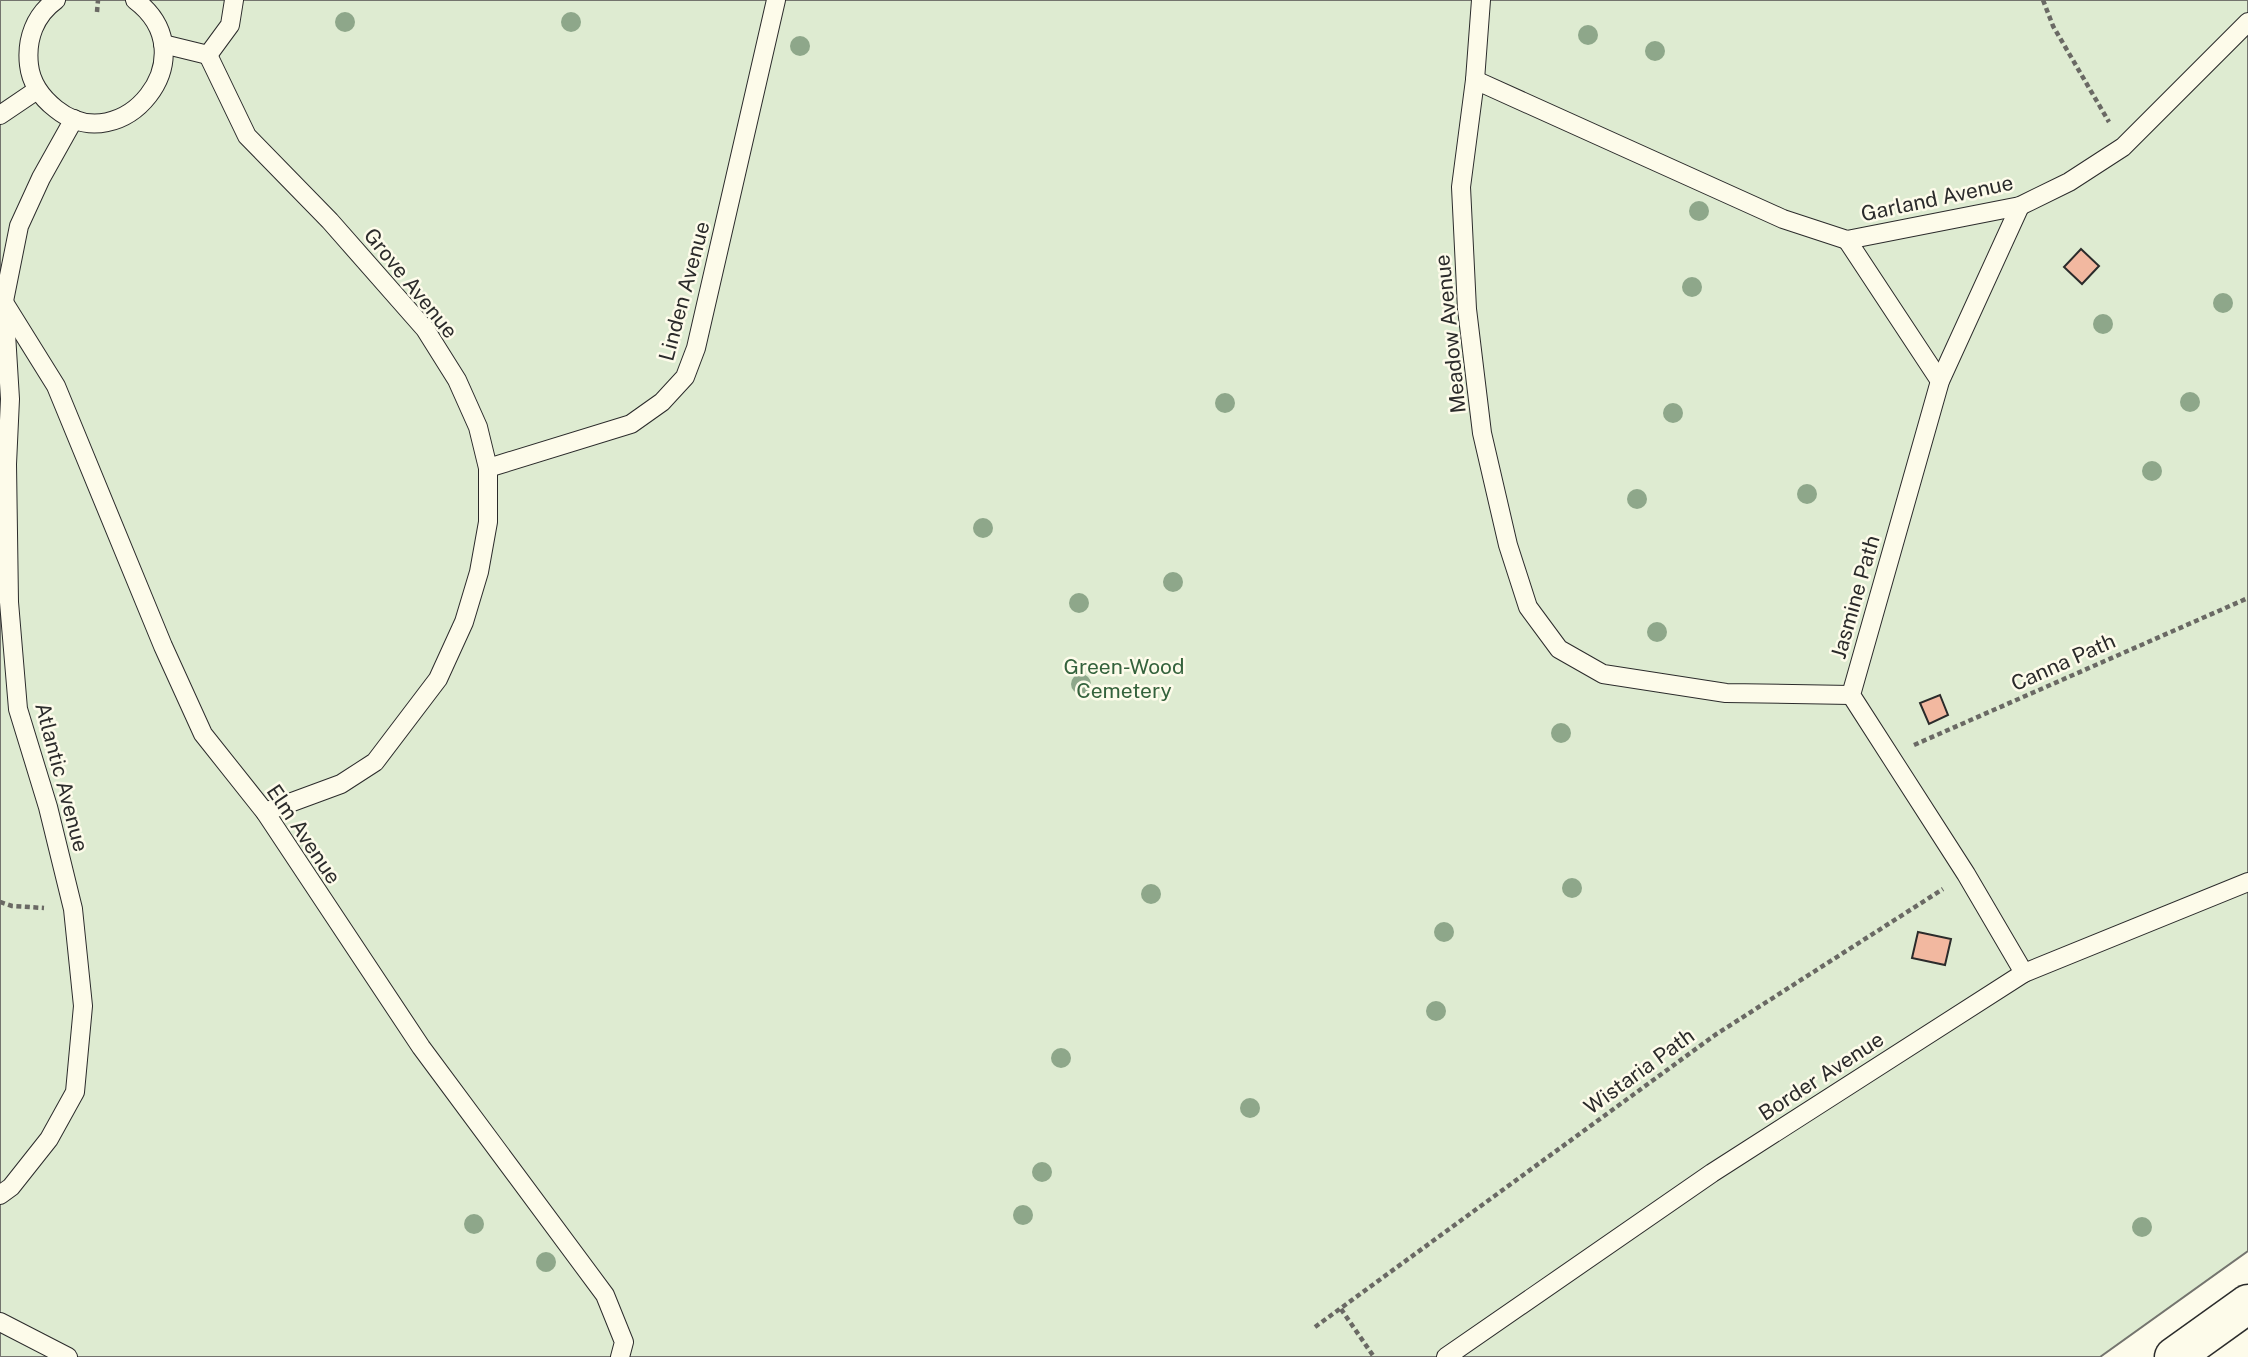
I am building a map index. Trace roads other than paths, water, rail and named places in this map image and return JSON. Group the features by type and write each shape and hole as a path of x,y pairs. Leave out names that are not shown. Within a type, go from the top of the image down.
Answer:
{"main road":[{"path":"2174,1357 2248,1304"}],"lane":[{"path":"56,0 46,7 34,25 28,47 29,69 37,90 47,103 74,119 97,123 120,118 140,106 155,88 163,67 163,44 156,23 144,6 135,0"},
{"path":"163,44 208,55 230,25 234,0"},
{"name":"Linden Avenue","path":"488,468 631,425 662,402 685,377 701,329 776,0"},
{"name":"Meadow Avenue","path":"1481,0 1475,80 1461,187 1467,309 1482,433 1508,545 1528,607 1559,649 1603,674 1726,693 1851,695"},
{"name":"Garland Avenue","path":"1475,80 1783,219 1847,240 2020,206 2069,182 2123,146 2248,22"},
{"name":"Grove Avenue","path":"208,55 247,136 330,221 425,329 457,380 478,427 488,468 488,522 480,572 464,622 438,679 375,762 341,783 265,812"},
{"path":"0,115 37,90"},
{"name":"Atlantic Avenue","path":"0,1195 11,1187 49,1139 75,1092 83,1006 73,909 48,807 18,709 9,602 7,464 10,399 2,298 19,226 41,178 74,119"},
{"name":"Jasmine Path","path":"1851,695 1940,381 2020,206"},
{"path":"1847,240 1940,381"},
{"name":"Elm Avenue","path":"2,298 56,386 163,646 203,734 265,812 421,1047 604,1295 624,1342 620,1357"},
{"path":"1851,695 1966,874 2024,973"},
{"name":"Border Avenue","path":"1446,1357 1712,1173 2024,973 2248,882"},
{"path":"0,1322 68,1357"}],"park label":[{"name":"Green-Wood Cemetery","path":"1124,678"}]}
